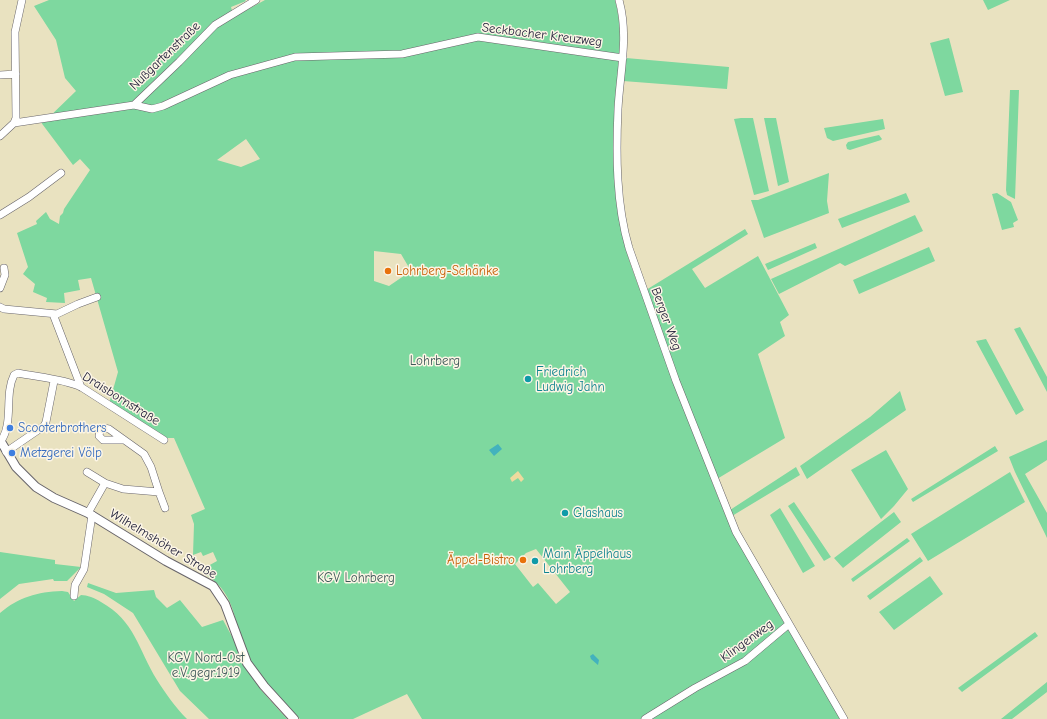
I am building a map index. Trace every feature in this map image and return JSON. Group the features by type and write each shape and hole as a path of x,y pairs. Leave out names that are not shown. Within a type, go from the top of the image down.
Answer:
{"main road":[{"name":"Wilhelmshöher Straße","path":"2,446 21,473 36,487 54,498 90,514 166,561 213,586 225,604 247,662 264,686 294,719"}],"street":[{"path":"0,136 14,124 17,114 15,35 22,0"},
{"name":"Nußgartenstraße","path":"14,124 134,105 215,25 256,0"},
{"name":"Berger Weg","path":"619,0 623,16 625,41 618,109 618,165 624,233 676,381 736,532 789,624"},
{"name":"Seckbacher Kreuzweg","path":"134,105 152,109 163,106 230,75 295,57 402,54 478,37 623,58"},
{"path":"0,75 16,74"},
{"path":"0,215 29,197 61,173"},
{"path":"0,288 4,275 4,268"},
{"path":"0,306 4,308 53,314 97,298"},
{"path":"53,314 81,387"},
{"path":"68,381 74,369"},
{"name":"Draisbornstraße","path":"2,446 10,386 16,374 54,381 68,381 81,387 164,440"},
{"path":"2,446 44,426 54,381"},
{"path":"0,406 8,407"},
{"path":"122,440 132,445 147,458 165,508"},
{"path":"87,472 105,483 123,489 159,492"},
{"path":"74,596 75,585 84,569 90,514 105,483"},
{"name":"Klingenweg","path":"645,719 682,695 745,660 789,624 844,719"}],"green space":[{"name":"KGV Lohrberg","path":"49,0 245,0 246,1 231,7 234,17 265,0 615,0 620,30 620,44 614,118 615,191 624,242 643,298 648,295 646,290 745,229 748,234 692,269 705,288 758,256 789,315 780,322 785,336 758,354 785,438 712,482 733,533 783,621 842,719 422,719 407,694 353,719 300,719 260,677 244,648 229,599 212,579 199,571 217,561 213,552 203,556 201,552 193,555 194,524 191,515 205,509 174,438 166,438 109,404 118,372 91,278 78,280 80,290 64,293 65,303 46,302 47,298 33,292 35,284 23,274 28,267 17,233 37,224 36,221 46,212 50,219 59,224 60,216 64,209 90,170 80,159 73,165 40,121 45,121 76,91 65,78 56,40 34,6","holes":["246,139 260,159 241,167 217,160","374,251 401,254 411,271 389,286 374,281","536,549 570,592 556,604 538,583 533,587 515,564 526,553"]},
{"path":"983,0 1010,0 988,10"},
{"path":"949,38 963,92 945,96 930,43"},
{"path":"626,58 729,67 727,89 623,81"},
{"path":"1010,90 1019,90 1015,199 1007,195 1006,190"},
{"path":"753,118 769,191 754,195 734,119"},
{"path":"764,118 776,118 789,182 778,186"},
{"path":"883,119 885,129 833,141 827,138 824,128"},
{"path":"879,135 882,139 881,140 850,150 847,149 846,145 848,142"},
{"path":"829,173 827,201 829,213 764,238 751,200 758,200"},
{"path":"906,193 910,202 842,228 838,219"},
{"path":"997,193 1011,202 1018,220 1013,223 1014,227 1002,230 992,194"},
{"path":"915,215 923,231 845,266 840,263 779,294 771,279"},
{"path":"815,243 817,248 768,270 765,264"},
{"path":"929,247 935,261 859,294 853,280"},
{"path":"1020,327 1047,377 1047,392 1014,329"},
{"path":"986,339 1024,410 1016,415 976,341"},
{"path":"900,391 906,410 807,479 800,466 870,417"},
{"path":"1047,440 1047,460 1025,474 1047,513 1047,538 1009,457"},
{"path":"995,446 998,451 913,502 911,499"},
{"path":"886,450 908,489 881,519 851,470"},
{"path":"796,467 800,475 732,516 730,510"},
{"path":"1010,472 1025,502 928,561 911,534"},
{"path":"794,502 831,557 824,561 788,506"},
{"path":"780,508 815,566 803,573 770,515"},
{"path":"894,512 901,522 843,568 834,558"},
{"path":"907,538 910,541 853,582 851,579"},
{"path":"0,552 55,560 55,564 81,567 67,581 54,581 53,579 19,584 0,599"},
{"path":"920,557 923,561 870,600 867,596"},
{"path":"930,576 943,594 894,630 879,612"},
{"name":"KGV Nord-Ost e.V.,gegr.1919","path":"88,583 116,593 154,590 156,597 167,608 180,600 202,627 223,620 261,690 287,719 209,719 180,691 133,613 104,594 87,587"},
{"path":"62,591 68,592 74,601 81,595 94,598 121,618 135,636 157,680 187,719 0,719 0,613 14,603 29,596"},
{"path":"1035,632 1038,636 962,692 958,688"},
{"path":"1047,682 1047,692 1012,719 1001,719"}],"sand":[{"path":"518,471 524,479 521,482 518,478 512,482 510,478"}],"water":[{"path":"498,444 502,449 494,456 489,450"},
{"path":"593,654 599,660 598,665 591,659 590,656"}],"place":[{"name":"Lohrberg-Schänke","path":"388,271"},
{"name":"Friedrich Ludwig Jahn","path":"528,379"},
{"name":"Scooterbrothers","path":"10,428"},
{"name":"Metzgerei Völp","path":"12,453"},
{"name":"Glashaus","path":"565,513"},
{"name":"Äppel-Bistro","path":"523,560"},
{"name":"Main Äppelhaus Lohrberg","path":"535,561"}],"park label":[{"name":"Lohrberg","path":"435,361"}]}
